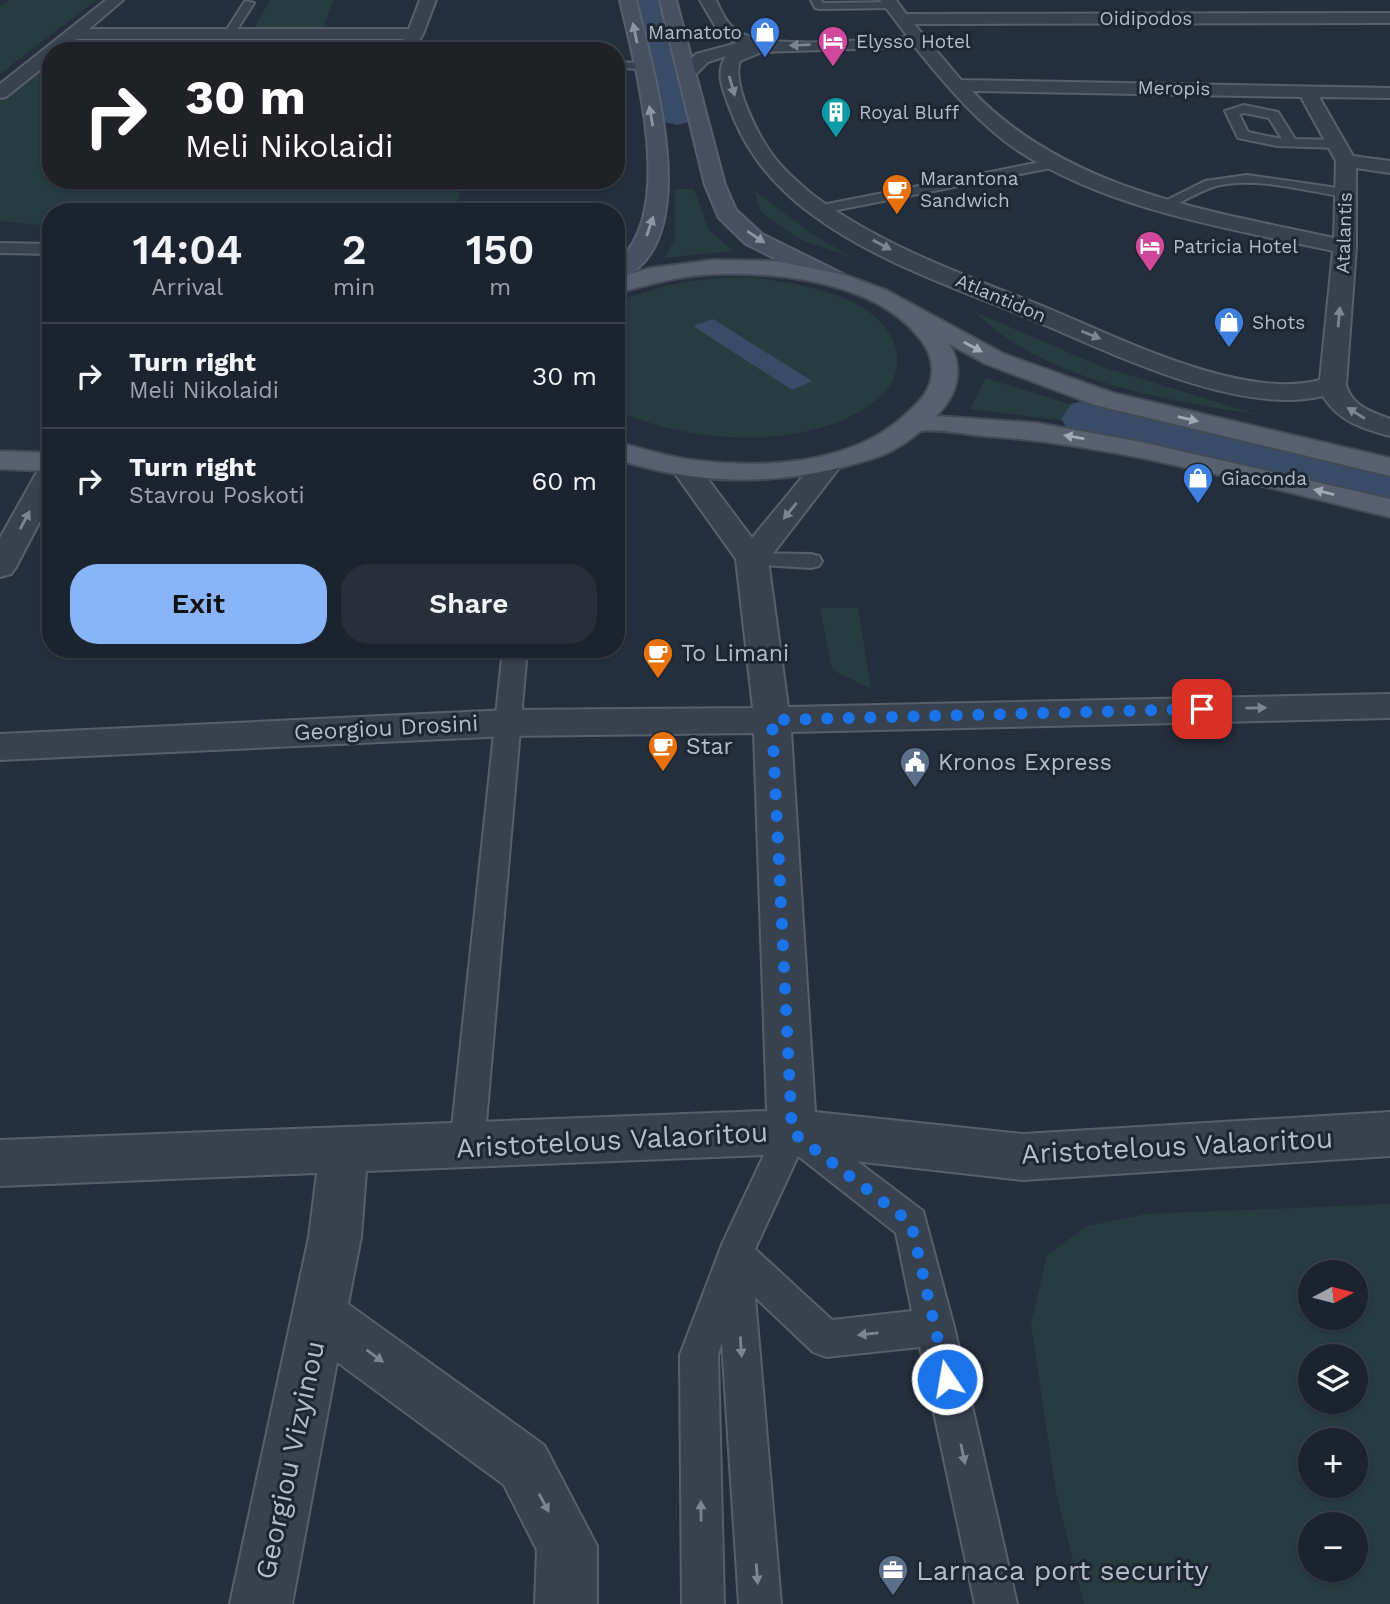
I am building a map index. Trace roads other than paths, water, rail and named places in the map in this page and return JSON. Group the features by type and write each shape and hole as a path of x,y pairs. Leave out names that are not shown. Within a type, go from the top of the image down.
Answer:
{"main road":[{"path":"625,267 640,253 653,220 659,166 628,0"},
{"path":"668,0 715,185 727,213 754,239 837,280 878,295 995,359 1104,399 1390,467"},
{"path":"625,283 651,275 713,267 776,268 837,280"},
{"path":"625,452 685,468 749,472 828,464 876,448 918,423 940,396 945,382 946,367 936,340 912,315"},
{"path":"918,423 1037,430 1141,450 1390,508"},
{"path":"0,460 42,462"}],"street":[{"path":"63,42 115,0"},
{"path":"410,42 428,0"},
{"name":"Atlantidon","path":"708,0 721,26 730,35 768,46"},
{"path":"1076,0 1095,18"},
{"path":"1263,0 1289,19"},
{"path":"894,8 917,41 995,124 1026,147 1056,163 1103,184 1166,204 1345,247"},
{"name":"Oidipodos","path":"894,8 1095,18 1390,18"},
{"path":"73,34 415,34"},
{"name":"Atlantidon","path":"688,72 702,58 736,48 917,41"},
{"name":"Atlantidon","path":"768,46 735,54 729,62 729,78 754,142 766,161 779,176 816,205 886,247 926,266 1157,360 1268,392 1303,392 1333,386"},
{"path":"0,93 42,58"},
{"name":"Meropis","path":"958,85 1390,93"},
{"path":"1307,90 1341,152 1390,167"},
{"name":"Atalantis","path":"1333,386 1345,247 1345,193 1341,152"},
{"path":"1333,386 1335,397 1353,413 1390,428"},
{"path":"751,559 828,464"},
{"path":"685,468 751,559 772,720 792,1132"},
{"path":"0,568 42,489"},
{"name":"Georgiou Drosini","path":"0,747 508,723 1390,706"},
{"name":"Aristotelous Valaoritou","path":"0,1163 792,1132 1023,1157 1390,1134"},
{"name":"Georgiou Vizyinou","path":"261,1604 335,1237 344,1151"},
{"name":"Georgiou Vizyinou","path":"320,1316 524,1465 567,1546 566,1604"}],"lane":[{"path":"816,0 819,6 894,8"},
{"path":"229,34 249,3"},
{"path":"625,65 642,66"},
{"path":"1290,142 1341,152"},
{"path":"816,205 1056,163"},
{"path":"816,205 964,173"},
{"path":"1166,204 1212,183 1228,180 1249,180 1345,193"},
{"path":"0,248 42,249"},
{"path":"751,559 811,561"},
{"path":"467,1146 514,658"},
{"path":"702,1604 699,1355 735,1254 792,1132 911,1223 996,1604"},
{"path":"735,1254 827,1339 936,1327"},
{"path":"735,1254 760,1604"}],"water":[{"path":"713,319 812,381 792,390 693,326"}],"waterway":[{"path":"648,0 677,111"},
{"path":"1096,419 1390,486"}],"place":[{"name":"Mamatoto","path":"765,59"},
{"name":"Elysso Hotel","path":"833,68"},
{"name":"Royal Bluff","path":"836,139"},
{"name":"Marantona Sandwich","path":"897,216"},
{"name":"Patricia Hotel","path":"1150,273"},
{"name":"Shots","path":"1229,349"},
{"name":"Giaconda","path":"1198,505"},
{"name":"To Limani","path":"658,680"},
{"name":"Star","path":"663,773"},
{"name":"Kronos Express","path":"915,789"},
{"name":"Larnaca port security","path":"893,1597"}]}
